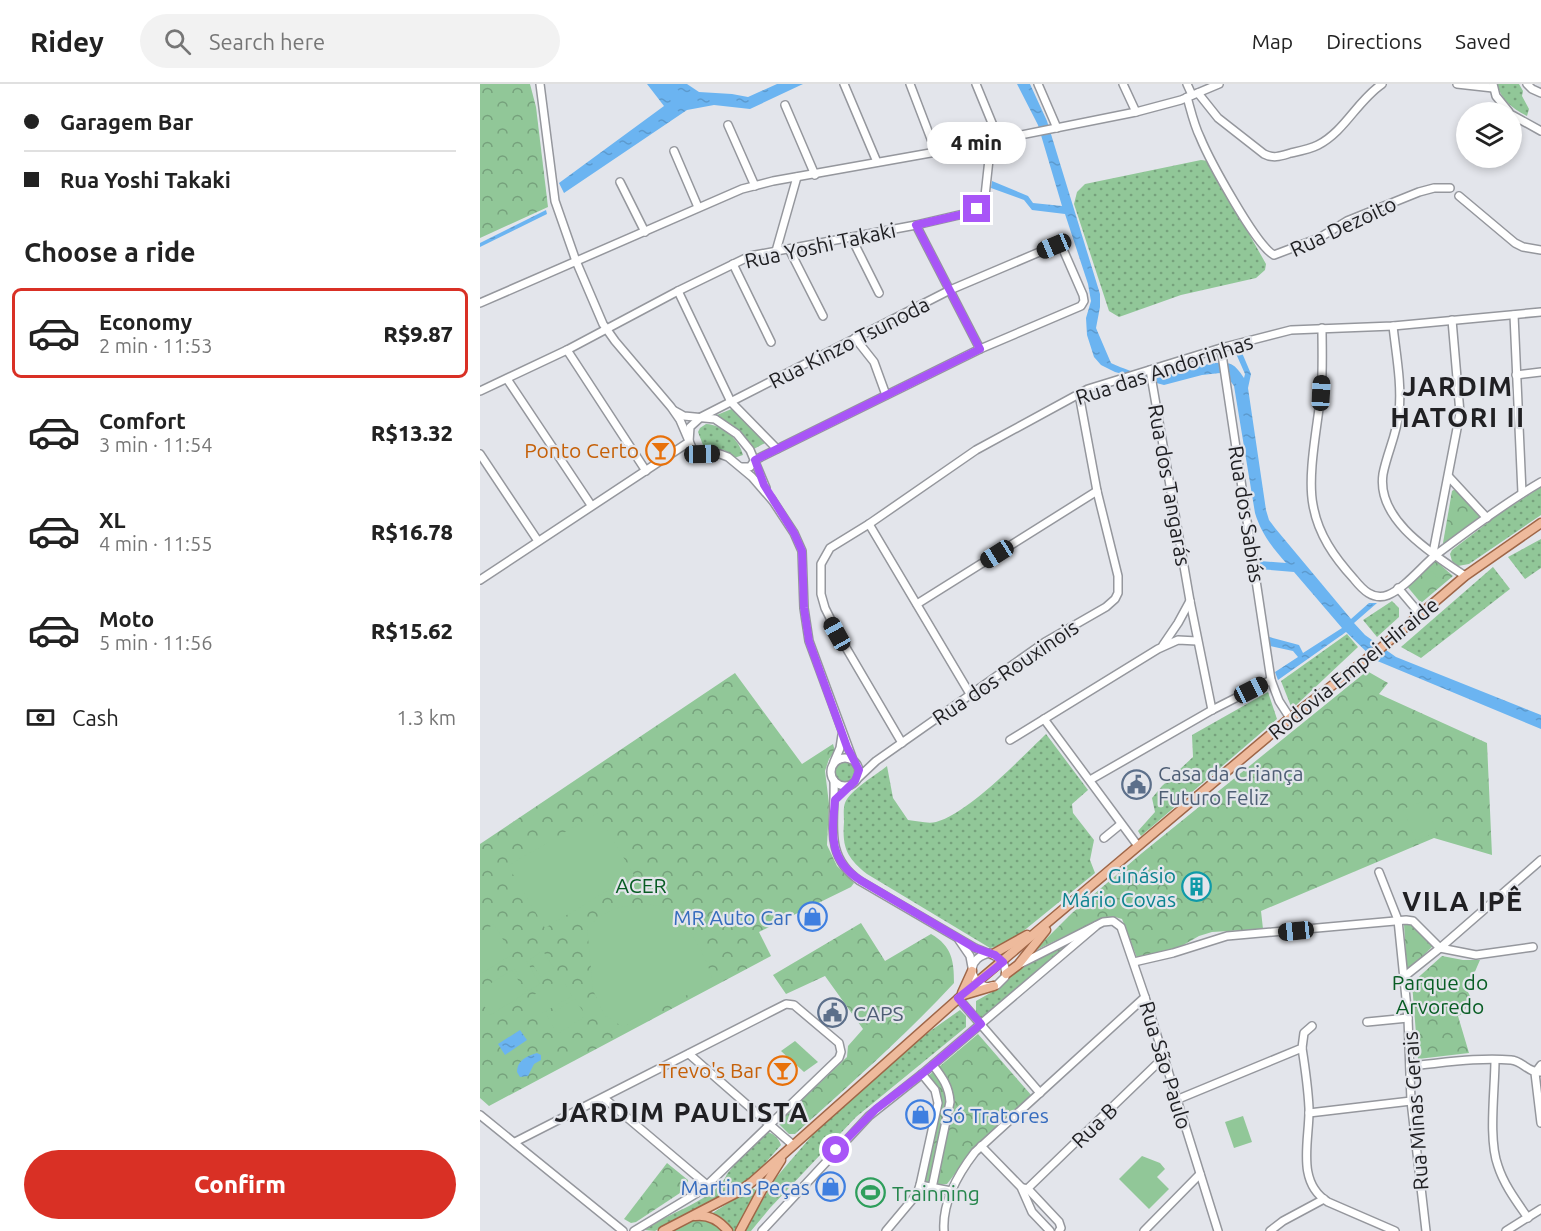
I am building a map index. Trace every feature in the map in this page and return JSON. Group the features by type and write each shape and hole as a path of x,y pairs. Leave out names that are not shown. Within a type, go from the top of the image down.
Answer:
{"main road":[{"name":"Rodovia Empei Hiraide","path":"663,1231 746,1187 977,982 1290,718 1382,647 1465,576 1541,523"},
{"path":"992,954 1015,943 1057,915"},
{"path":"1005,974 1018,965 1057,915"},
{"path":"960,997 972,969"},
{"path":"960,997 994,986"},
{"name":"Rodovia Empei Hiraide","path":"740,1231 765,1185 791,1148"},
{"path":"686,1219 707,1216 721,1223 728,1231"}],"street":[{"path":"540,84 553,193 576,261 606,329 671,407 695,451 724,455 741,467 774,502"},
{"path":"844,84 877,162"},
{"path":"910,84 936,152"},
{"path":"976,84 999,140"},
{"path":"1038,84 1053,128"},
{"path":"1123,84 1136,112"},
{"path":"1187,84 1192,95 1218,118 1264,154 1273,158 1313,147 1325,141 1340,130 1373,91 1382,84"},
{"path":"480,303 698,207 755,186 1136,112 1192,95 1218,84"},
{"path":"1457,84 1493,86 1501,102"},
{"path":"1527,84 1541,93"},
{"name":"Rua Dezoito","path":"1192,95 1199,136 1216,172 1260,242 1269,253 1274,255 1319,238 1347,221 1419,192 1434,188 1450,188"},
{"path":"784,105 815,175"},
{"path":"1522,120 1541,131"},
{"path":"728,125 755,186"},
{"name":"Rua Yoshi Takaki","path":"480,391 567,351 678,291 750,256 916,225 972,212 981,206 985,196 991,141"},
{"path":"674,151 698,207"},
{"path":"776,251 797,177"},
{"path":"620,182 645,232"},
{"path":"1459,196 1515,243 1541,250"},
{"path":"741,467 750,467 755,460 980,349 916,225"},
{"path":"851,237 879,293"},
{"name":"Rua Kinzo Tsunoda","path":"701,417 950,290 1060,245 1084,301 1079,307 980,349"},
{"path":"789,249 823,316"},
{"path":"733,264 771,342"},
{"path":"678,291 731,402 777,449"},
{"name":"Rua das Andorinhas","path":"902,743 829,619 821,594 821,564 830,548 869,524 976,450 1079,394 1150,370 1282,332 1322,328 1393,326 1541,312"},
{"path":"1514,315 1522,493"},
{"path":"1434,554 1460,413 1452,320"},
{"path":"1393,326 1399,387 1399,414 1383,476 1384,496 1393,514 1412,537 1465,576"},
{"path":"1322,328 1321,393 1311,486 1316,517 1333,554 1369,594 1379,597 1389,595 1434,554 1541,482"},
{"path":"855,338 870,354 886,395"},
{"name":"Rua dos Sabiás","path":"1221,348 1271,680 1279,701 1290,718"},
{"path":"567,351 646,471"},
{"name":"Rua dos Tangarás","path":"1150,370 1197,641 1212,711"},
{"path":"1516,375 1541,372"},
{"path":"507,379 591,505"},
{"path":"917,604 1097,491 1079,394"},
{"path":"671,407 684,416 715,419 737,434 747,445 761,478 794,533 802,551 804,608 809,641 842,733 859,770 858,778 835,800"},
{"path":"689,442 690,427 701,417"},
{"path":"481,578 689,442"},
{"path":"480,454 538,541"},
{"path":"1449,477 1487,518"},
{"name":"Rua dos Rouxinois","path":"858,778 876,761 1051,637 1106,607 1115,599 1118,593 1118,576 1097,491"},
{"path":"869,524 970,694"},
{"path":"1398,588 1420,614"},
{"path":"1158,649 1178,623 1190,600"},
{"path":"1010,740 1158,649 1178,639 1197,641"},
{"path":"1090,780 1271,680"},
{"path":"1044,719 1137,846"},
{"path":"842,733 840,748 831,774 834,781 835,800 833,844 843,866 860,880 955,935 975,948 992,954 1003,962 1005,974 1003,980 994,986 986,987 977,982 967,951 955,935"},
{"path":"832,766 839,759 854,761"},
{"name":"Rua dos Rouxinois","path":"854,761 876,761"},
{"path":"834,781 842,786 851,785"},
{"path":"1104,838 1121,824"},
{"path":"1405,976 1541,860"},
{"name":"Rua Minas Gerais","path":"1379,872 1398,920 1405,976 1411,1101 1426,1231"},
{"path":"1134,962 1173,953 1218,938 1398,920 1413,921 1440,948 1476,955 1533,947"},
{"name":"Rua São Paulo","path":"1096,926 1108,921 1118,923 1123,931 1218,1231"},
{"path":"1018,965 1096,926"},
{"path":"762,1231 869,1116 933,1065 1096,926"},
{"path":"972,969 978,957 992,954"},
{"path":"960,997 1040,1093"},
{"path":"944,1231 944,1217 951,1191 963,1168 981,1146 1145,997"},
{"path":"515,1142 790,1004 836,1040 841,1047 838,1058 707,1185 634,1231"},
{"path":"1367,1022 1408,1018"},
{"path":"1312,1026 1304,1033 1302,1047 1309,1113 1307,1170 1315,1190 1323,1199 1395,1231"},
{"path":"1176,1100 1302,1047"},
{"path":"689,1054 770,1124 791,1148"},
{"name":"Rua B","path":"1024,1189 1163,1058"},
{"path":"1495,1060 1494,1143 1496,1159 1506,1183 1528,1218"},
{"path":"1410,1066 1514,1060 1538,1072"},
{"path":"932,1188 950,1102 944,1079 933,1065"},
{"path":"1541,1065 1538,1072 1541,1123"},
{"path":"886,1231 917,1194 920,1185 938,1103 935,1090 922,1074"},
{"path":"604,1098 707,1185"},
{"path":"1309,1113 1411,1101"},
{"path":"480,1115 623,1231"},
{"path":"981,1146 1059,1222 1061,1228 1059,1231"},
{"path":"1144,1231 1200,1174"},
{"path":"920,1185 951,1191"},
{"path":"1024,1189 1032,1212 1050,1231"},
{"path":"1270,1231 1283,1221 1323,1199"},
{"path":"1506,1231 1541,1209"}],"green space":[{"path":"480,84 530,84 536,107 548,207 480,238"},
{"path":"1497,84 1519,84 1529,109 1527,116 1522,113 1522,102 1507,102 1501,95"},
{"path":"1201,160 1208,161 1266,264 1265,270 1256,278 1181,295 1119,317 1109,311 1074,204 1077,192 1085,184"},
{"path":"734,408 767,442 752,450 736,429 712,417"},
{"path":"706,424 724,430 734,438 743,455 734,458 724,450 703,445 698,432"},
{"path":"1541,487 1541,515 1469,564 1458,566 1452,561 1450,554 1452,550 1499,514"},
{"path":"1458,489 1481,515 1481,518 1445,545 1443,543 1452,491"},
{"path":"1541,539 1541,568 1525,579 1508,557"},
{"path":"1436,561 1453,576 1421,603 1406,585"},
{"path":"1493,567 1510,589 1421,658 1401,647"},
{"path":"1432,571 1439,580 1422,593 1415,584"},
{"path":"1392,601 1399,608 1399,617 1377,637 1363,620"},
{"path":"1347,634 1358,647 1292,709 1281,681"},
{"path":"1367,671 1388,683 1379,694 1487,743 1492,855 1434,838 1261,911 1263,929 1212,932 1199,936 1178,948 1137,958 1122,919 1103,918 1034,951 1072,913 1142,853"},
{"name":"ACER","path":"735,673 802,764 833,744 835,751 825,771 829,804 827,845 837,866 854,883 851,887 759,932 771,956 489,1106 480,1098 480,844"},
{"path":"1268,692 1277,719 1141,836 1138,831 1155,812 1152,798 1193,757 1192,735"},
{"path":"1046,734 1088,790 1072,804 1073,813 1094,840 1090,860 1095,873 1006,945 990,948 867,874 850,857 844,839 845,803 858,788 887,766 893,798 908,820 936,822 949,817 979,797"},
{"path":"841,762 849,762 855,768 855,776 849,782 841,782 835,776 835,768"},
{"path":"1424,801 1437,832 1416,841 1403,809"},
{"path":"597,813 634,875 545,928 508,866"},
{"path":"644,904 663,907 680,919 695,939 713,982 623,1027 604,1015 593,990 587,927 613,910"},
{"path":"861,923 885,961 931,934 948,949 954,983 856,1079 795,1134 789,1134 778,1123 847,1057 848,1046 863,1029 825,976 786,994 773,975"},
{"path":"494,924 512,955 482,973 480,970 480,933"},
{"path":"1404,924 1414,925 1433,946 1407,971"},
{"path":"1073,941 981,1018 976,1012 976,1001 1001,987 1019,968"},
{"path":"543,951 554,968 540,977 530,959"},
{"name":"Parque do Arvoredo","path":"1442,956 1480,960 1467,990 1470,996 1464,1013 1458,1016 1469,1053 1418,1059 1412,983"},
{"path":"526,960 540,984 528,991 514,968"},
{"path":"512,970 526,993 490,1015 480,999 480,990"},
{"path":"562,978 572,996 543,1013 532,996"},
{"path":"575,999 586,1016 557,1034 547,1016"},
{"path":"960,1010 966,1016 966,1027 856,1117 751,1231 745,1231 774,1180 815,1132 919,1039"},
{"path":"978,1034 1032,1096 978,1144 947,1184 934,1185 923,1180 940,1111 927,1077"},
{"path":"795,1041 818,1062 804,1072 781,1051"},
{"path":"1243,1116 1252,1142 1234,1148 1225,1122"},
{"path":"764,1131 775,1136 781,1145 754,1176 733,1192 655,1231 644,1230 713,1191"},
{"path":"1142,1156 1160,1163 1165,1169 1157,1177 1169,1189 1149,1209 1119,1179"},
{"path":"667,1163 688,1180 688,1186 636,1222 631,1223 624,1219"},
{"path":"752,1188 756,1192 736,1231 732,1231 723,1220 711,1214"},
{"path":"701,1219 711,1221 723,1231 669,1231 687,1222"}],"water":[{"path":"647,84 687,84 699,92 748,97 777,84 803,84 750,109 714,105 687,110 564,193 559,183 664,106"},
{"path":"1017,84 1030,84 1047,121 1100,294 1096,328 1111,363 1136,373 1161,377 1194,368 1227,363 1235,367 1244,378 1245,374 1234,349 1240,348 1251,374 1248,388 1266,510 1275,528 1351,619 1369,603 1377,603 1354,623 1365,635 1396,657 1541,715 1541,729 1375,660 1346,632 1278,680 1275,672 1298,657 1293,651 1270,646 1269,637 1299,645 1303,653 1342,628 1294,572 1259,569 1260,561 1286,563 1260,527 1255,513 1234,386 1229,379 1220,373 1202,375 1164,385 1115,372 1101,365 1094,357 1087,335 1086,318 1091,301 1088,284 1065,214 1032,210 1024,200 991,188 992,181 1028,196 1033,203 1062,206 1038,125"},
{"path":"546,210 547,214 480,247 480,243"},
{"path":"520,1030 527,1040 505,1055 498,1044"},
{"path":"537,1053 541,1055 541,1060 534,1064 528,1076 520,1077 517,1068 520,1062"}],"place":[{"name":"Ponto Certo","path":"660,450"},
{"name":"Casa da Criança Futuro Feliz","path":"1137,785"},
{"name":"Ginásio Mário Covas","path":"1197,887"},
{"name":"MR Auto Car","path":"813,917"},
{"name":"CAPS","path":"832,1013"},
{"name":"Trevo's Bar","path":"783,1070"},
{"name":"Só Tratores","path":"921,1115"},
{"name":"Martins Peças","path":"831,1187"},
{"name":"Trainning","path":"871,1193"}],"district":[{"name":"JARDIM HATORI II","path":"1458,402"},
{"name":"VILA IPÊ","path":"1463,901"},
{"name":"JARDIM PAULISTA","path":"682,1112"}],"route":[{"path":"836,1150 876,1109 981,1024 958,998 1003,962 999,957 975,948 860,880 843,866 837,855 833,844 835,800 858,778 859,770 847,747 809,641 803,596 802,551 794,533 764,485 755,460 980,349 916,225 977,209"}]}
